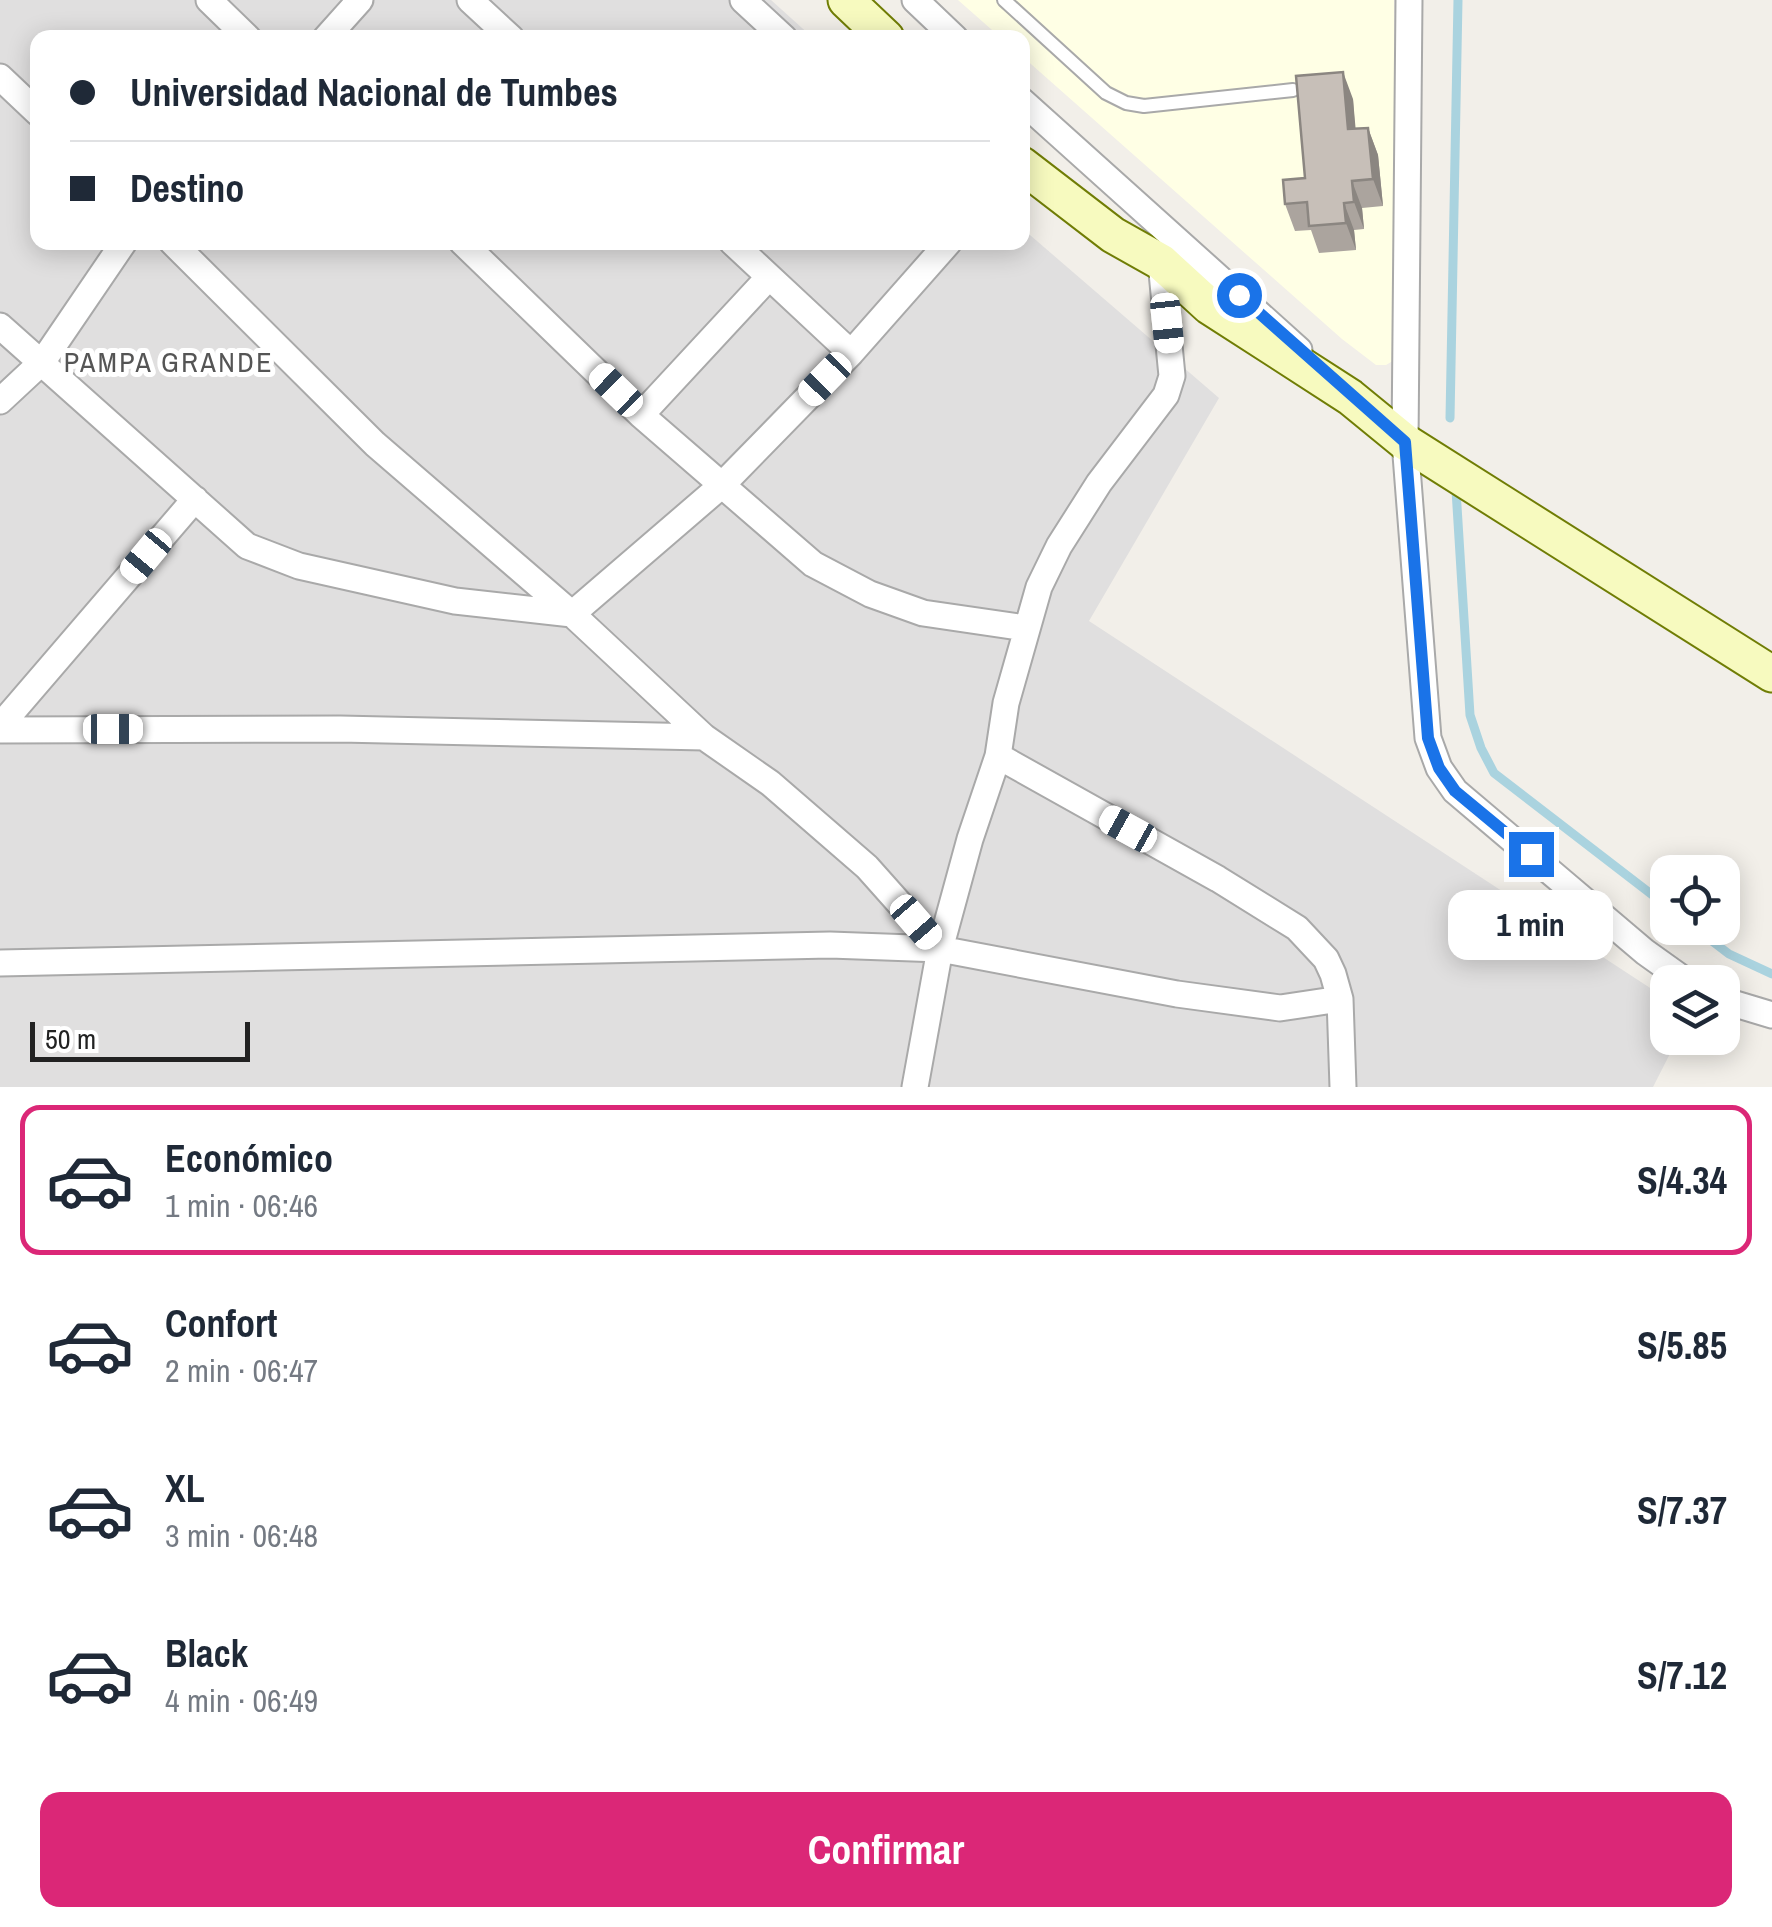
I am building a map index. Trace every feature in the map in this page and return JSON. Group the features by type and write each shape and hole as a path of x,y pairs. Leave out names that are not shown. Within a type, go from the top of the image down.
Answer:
{"main road":[{"path":"846,0 878,30"},
{"path":"1030,171 1113,235 1161,262 1210,306 1350,397 1405,442 1772,674"}],"street":[{"path":"209,0 240,30"},
{"path":"333,30 360,0"},
{"path":"470,0 502,30"},
{"path":"915,0 947,30"},
{"path":"1409,0 1405,442 1428,738 1439,768 1455,791 1663,965"},
{"path":"752,3 777,30"},
{"path":"0,77 30,105"},
{"path":"1030,119 1350,397"},
{"path":"0,402 43,362 119,250"},
{"path":"180,250 375,444 572,614 704,737 770,783 867,867 940,950"},
{"path":"470,250 641,415 813,564 870,594 923,613 1026,628"},
{"path":"740,250 850,353"},
{"path":"0,326 247,546 299,566 455,601 572,614 722,485 850,353 942,250"},
{"path":"915,1087 940,950 970,839 998,756 1006,703 1039,587 1059,546 1099,483 1166,395 1172,376 1161,262"},
{"path":"641,415 769,277"},
{"path":"0,728 195,498"},
{"path":"0,728 340,729 704,737"},
{"path":"998,756 1218,879 1297,928 1326,959 1340,998 1343,1087"},
{"path":"0,963 830,946 940,950 1177,994 1280,1008 1340,998"},
{"path":"1740,1005 1772,1015"}],"lane":[{"path":"1004,0 1106,93 1126,103 1144,106 1293,90"}],"shaded area":[{"path":"0,0 771,0 804,30 30,30 30,250 1030,250 1030,235 1219,398 1089,621 1650,988 1650,1055 1669,1055 1653,1087 0,1087"},
{"path":"958,0 1394,0 1396,359 1376,365 1342,339 1030,63 1030,30 992,30"}],"building":[{"path":"1343,72 1348,129 1368,128 1373,179 1352,181 1354,202 1344,203 1346,223 1309,226 1307,202 1285,204 1283,180 1305,178 1296,76"}],"waterway":[{"path":"1450,418 1458,0"},
{"path":"1456,490 1470,715 1481,748 1494,773 1650,893"},
{"path":"1717,945 1772,974"}],"district":[{"name":"PAMPA GRANDE","path":"169,362"}],"route":[{"path":"1239,295 1405,442 1428,738 1439,768 1455,791 1531,854"}]}
